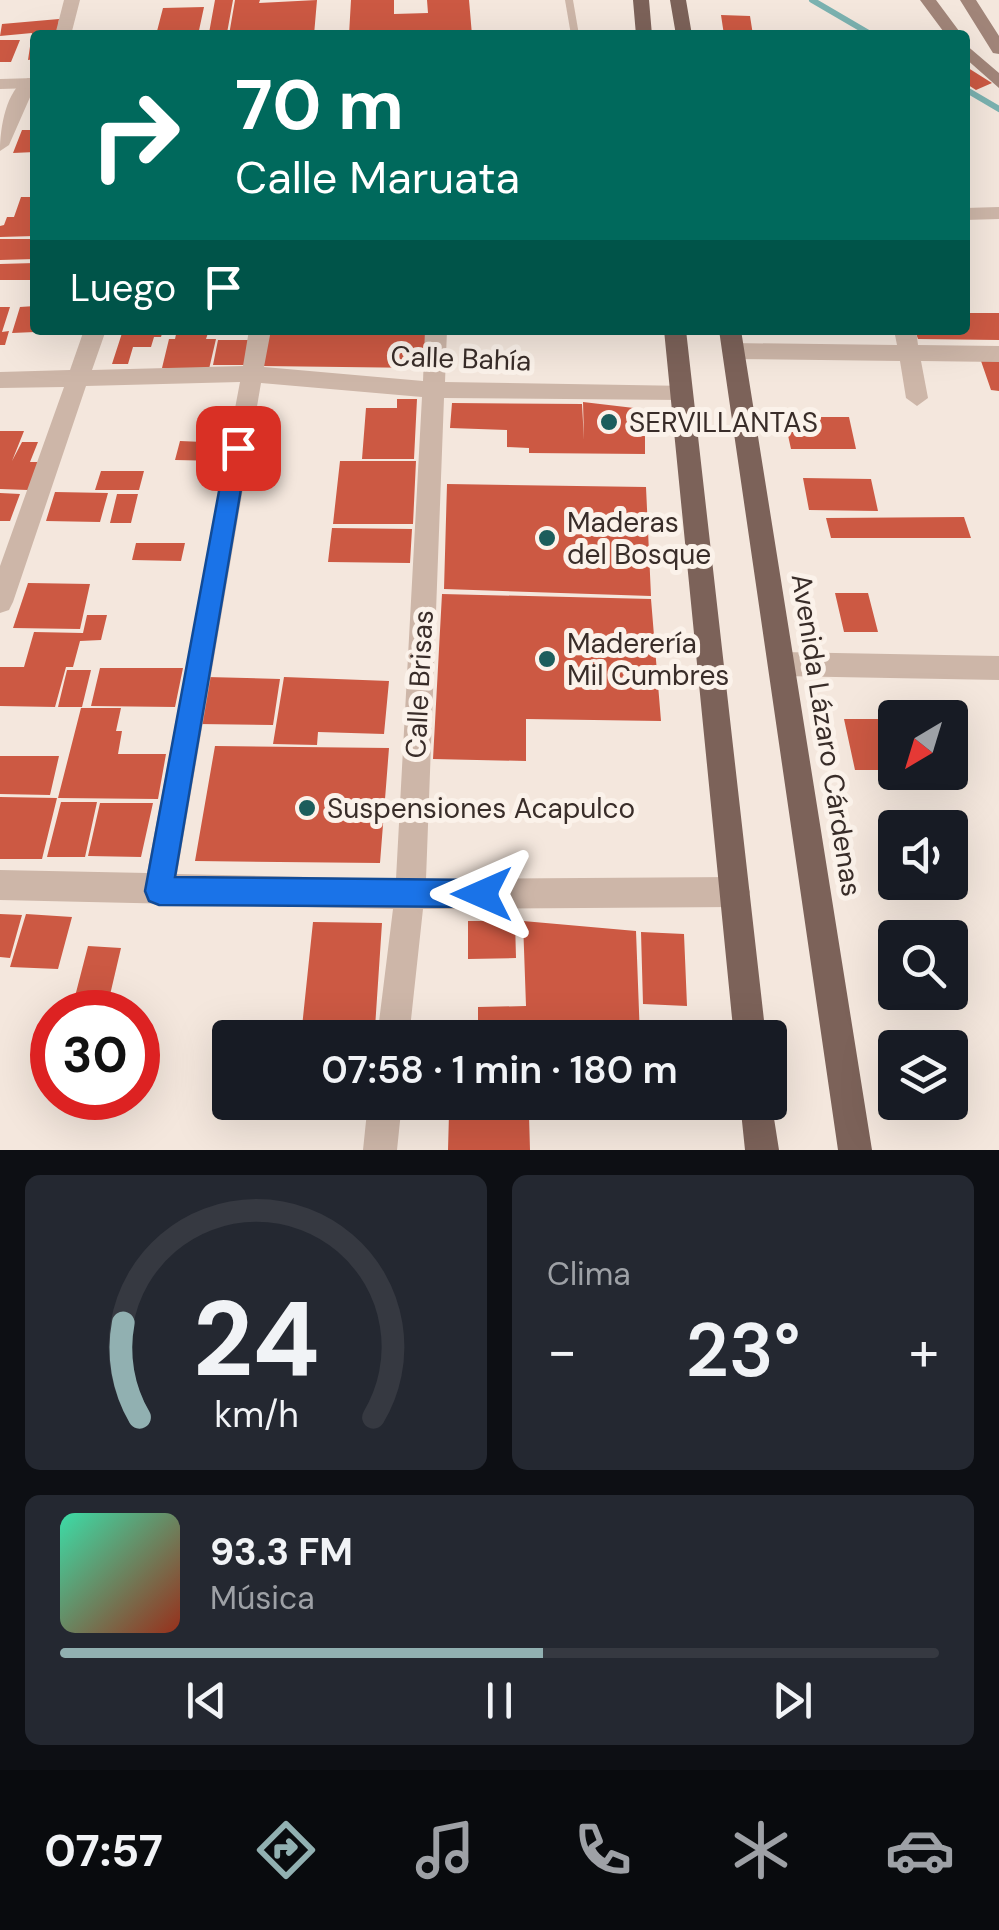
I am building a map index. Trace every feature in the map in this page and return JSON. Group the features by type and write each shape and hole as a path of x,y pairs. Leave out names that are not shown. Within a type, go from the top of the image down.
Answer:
{"main road":[{"path":"641,0 644,30"},
{"path":"678,0 683,30"},
{"path":"928,0 950,30"},
{"path":"968,0 999,49"},
{"path":"970,55 999,84"},
{"path":"675,335 748,1020"},
{"name":"Avenida Lázaro Cárdenas","path":"732,340 856,1150"},
{"path":"759,1120 762,1150"}],"street":[{"path":"64,30 72,0"},
{"path":"0,84 30,83"},
{"path":"0,146 30,87"},
{"path":"970,215 997,219"},
{"path":"0,602 94,335"},
{"path":"159,891 259,335"},
{"name":"Calle Brisas","path":"395,1020 410,894 436,335"},
{"path":"905,335 917,398"},
{"path":"732,340 910,354 999,354"},
{"name":"Calle Bahía","path":"0,380 251,374 432,390 681,392"},
{"path":"781,664 999,668"},
{"path":"0,885 410,894 735,892"},
{"path":"380,1150 383,1120"}],"lane":[{"path":"570,0 574,30"}],"building":[{"path":"215,0 233,0 228,30 210,30"},
{"path":"235,0 317,0 314,30 230,30"},
{"path":"351,0 394,0 394,14 428,13 427,0 469,0 472,30 349,30"},
{"path":"204,7 199,30 157,30 163,8"},
{"path":"721,15 750,16 752,30 723,30"},
{"path":"59,19 58,30 0,36 2,24"},
{"path":"0,40 20,40 11,62 0,62"},
{"path":"970,69 992,83 976,90 970,86"},
{"path":"22,130 30,130 30,152 13,153"},
{"path":"21,197 30,197 30,236 0,237 0,226 7,217 14,217"},
{"path":"0,239 30,239 30,259 0,260"},
{"path":"30,263 30,280 0,280 0,264"},
{"path":"30,306 30,332 12,333 20,307"},
{"path":"0,307 10,307 2,332 9,331 5,345 0,345"},
{"path":"970,313 999,313 999,340 918,339 917,335 970,335"},
{"path":"121,335 162,335 154,337 151,347 133,347 128,364 112,364"},
{"path":"176,335 207,335 206,339 216,339 209,369 162,368 169,339 175,339"},
{"path":"268,335 426,335 423,368 262,366"},
{"path":"218,340 249,340 244,365 213,365"},
{"path":"981,361 999,361 999,391 991,390"},
{"path":"397,399 417,399 414,459 362,459 366,408 397,408"},
{"path":"583,402 634,408 635,436 645,436 645,454 529,453 529,448 507,447 507,430 450,428 452,403 582,404 584,440"},
{"path":"784,417 849,417 856,449 791,449"},
{"path":"0,431 24,431 12,461 22,442 38,442 30,462 38,462 28,490 0,489"},
{"path":"180,441 227,443 222,461 175,460"},
{"path":"340,461 416,461 413,524 333,524"},
{"path":"101,471 144,471 139,490 95,490"},
{"path":"803,478 871,479 878,511 809,510"},
{"name":"Maderas del Bosque","path":"447,484 646,487 651,596 444,589"},
{"path":"55,492 108,493 100,522 46,521"},
{"path":"0,493 20,494 10,521 0,521"},
{"path":"117,494 138,494 131,523 110,523"},
{"path":"964,517 971,538 831,538 826,518"},
{"path":"332,528 412,529 410,563 328,562"},
{"path":"136,543 185,543 181,561 132,560"},
{"path":"28,583 90,584 80,629 13,628"},
{"path":"835,593 868,593 878,632 844,632"},
{"name":"Maderería Mil Cumbres","path":"442,594 651,599 661,721 526,719 526,761 433,759"},
{"path":"87,615 107,615 101,640 80,641 73,667 66,667 55,707 0,706 0,667 24,667 34,632 83,633"},
{"path":"100,668 183,668 175,707 91,706"},
{"path":"67,670 91,670 82,707 58,707"},
{"path":"207,677 280,679 273,725 198,724"},
{"path":"284,677 389,681 384,734 318,732 317,745 273,744"},
{"path":"81,708 121,708 116,731 122,731 118,754 166,754 158,799 58,798"},
{"path":"844,719 878,719 878,770 855,770"},
{"path":"215,746 389,748 380,863 195,861"},
{"path":"0,756 59,756 50,795 0,794"},
{"path":"0,797 57,798 42,859 0,859"},
{"path":"61,802 97,802 85,857 47,857"},
{"path":"100,803 153,803 141,857 88,856"},
{"path":"0,914 22,915 10,958 0,957"},
{"path":"26,914 72,917 58,969 10,967"},
{"path":"468,921 515,921 516,958 468,959"},
{"path":"523,921 636,931 639,1020 478,1020 478,1007 526,1006"},
{"path":"313,922 382,923 376,1020 303,1020"},
{"path":"641,932 684,934 687,1006 643,1004"},
{"path":"88,946 121,948 111,990 77,990"},
{"path":"449,1120 529,1120 530,1150 448,1150"}],"waterway":[{"path":"812,0 863,30"},
{"path":"970,92 999,109"}],"place":[{"name":"SERVILLANTAS","path":"609,422"},
{"name":"Maderas del Bosque","path":"547,538"},
{"name":"Maderería Mil Cumbres","path":"547,659"},
{"name":"Suspensiones Acapulco","path":"307,808"}],"route":[{"path":"238,448 159,891 482,894"}]}
